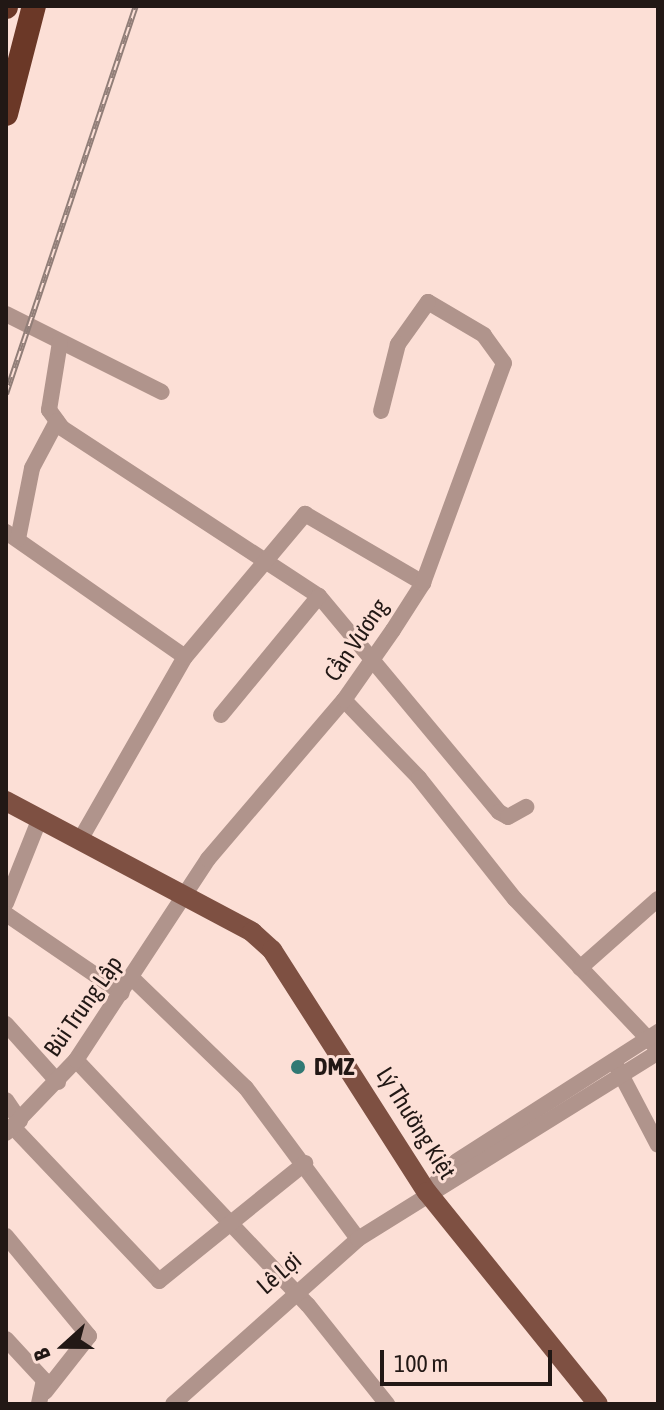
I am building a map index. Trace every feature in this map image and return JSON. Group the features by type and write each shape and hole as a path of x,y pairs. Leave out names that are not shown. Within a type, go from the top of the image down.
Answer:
{"highway":[{"path":"6,114 9,89 34,6"}],"main road":[{"name":"Lý Thường Kiệt","path":"6,801 188,897 272,950 427,1192 598,1404"}],"street":[{"name":"Cần Vương","path":"188,897 208,859 344,700 376,657 423,583 504,373 484,335 430,301 398,344 381,411"},
{"path":"6,314 162,392"},
{"path":"60,342 49,394 57,421 319,596 376,657 499,812 508,817 526,807"},
{"path":"57,421 32,468 12,535 185,657"},
{"path":"80,840 185,657 264,560 309,513 423,583"},
{"path":"221,715 319,596"},
{"path":"344,700 580,968 655,1043"},
{"path":"6,903 40,818"},
{"name":"Bùi Trung Lập","path":"14,1127 76,1060 188,897"},
{"path":"580,968 658,899"},
{"path":"6,914 122,993"},
{"path":"132,978 215,1053 305,1163 358,1239"},
{"path":"6,1024 58,1082"},
{"name":"Lê Lợi","path":"173,1404 292,1291 358,1239 655,1043"},
{"path":"76,1060 292,1291 387,1404"},
{"path":"617,1068 658,1145"},
{"path":"6,1100 14,1127 102,1215 152,1278 167,1275 227,1220 305,1163"},
{"path":"6,1236 89,1336 42,1398"},
{"path":"6,1339 44,1380 42,1398"}],"railway":[{"path":"6,394 136,6"}],"place":[{"name":"DMZ","path":"298,1067"}]}
